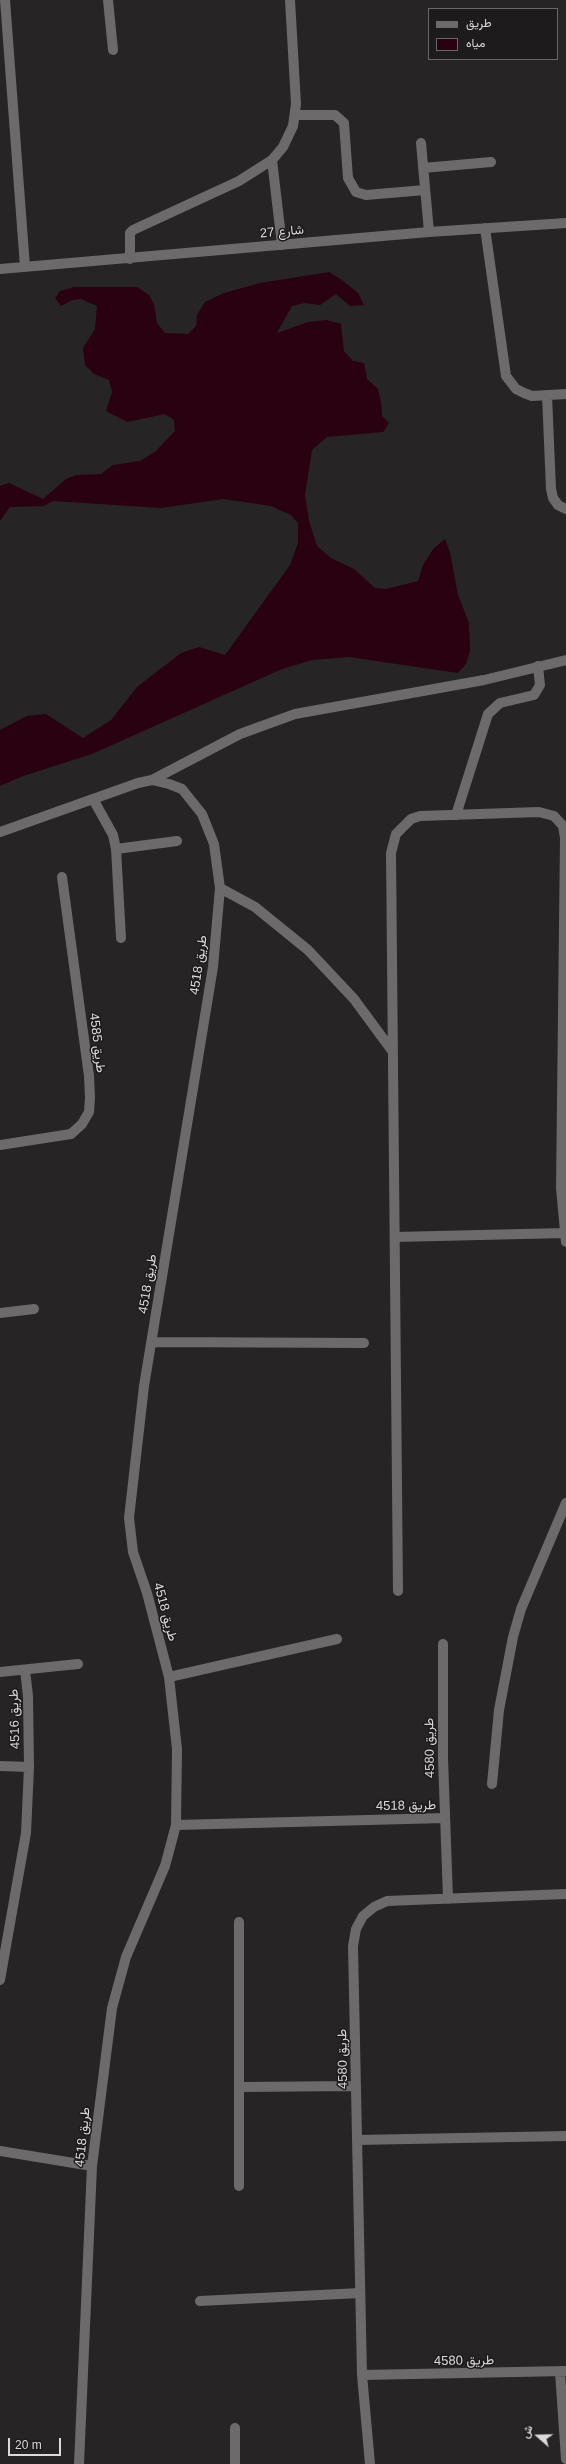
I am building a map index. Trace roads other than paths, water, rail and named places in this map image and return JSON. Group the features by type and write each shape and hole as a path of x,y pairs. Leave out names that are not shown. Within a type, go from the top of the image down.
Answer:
{"street":[{"path":"5,0 25,267"},
{"path":"108,0 112,50"},
{"path":"130,259 130,233 133,230 232,185 272,160 288,137 295,115 290,0"},
{"path":"295,115 335,115 344,123 348,178 356,192 366,195 425,190"},
{"path":"421,143 429,232"},
{"path":"272,160 282,245"},
{"path":"423,168 491,162"},
{"name":"شارع 27","path":"0,269 130,259 429,232 566,223"},
{"path":"485,228 506,376 516,389 524,393 547,395 566,394"},
{"path":"547,395 551,489 553,498 558,505 566,509"},
{"path":"0,832 93,798 138,783 152,780 240,734 294,714 484,680 566,660"},
{"path":"456,816 488,714 500,703 534,695 540,684 538,666"},
{"name":"طريق 4518","path":"79,2464 92,2166 112,2008 118,1982 165,1866 176,1825 177,1749 169,1677 147,1593 133,1552 129,1518 142,1402 213,967 220,888 214,844 202,814 182,789 152,780"},
{"path":"93,798 113,836 116,849 121,938"},
{"path":"395,1237 565,1238 561,1188 564,1144 565,846 563,826 554,816 547,813 456,816 430,814 411,819 400,830 392,843 393,1052 398,1591"},
{"path":"116,849 177,841"},
{"name":"طريق 4585","path":"0,1145 71,1134 82,1124 88,1112 90,1098 89,1076 62,877"},
{"path":"220,888 255,907 308,950 354,999 393,1052"},
{"path":"0,1313 34,1309"},
{"path":"152,1342 364,1343"},
{"path":"492,1784 498,1710 520,1609 566,1503"},
{"path":"169,1677 337,1639"},
{"name":"طريق 4580","path":"442,1644 448,1899"},
{"path":"0,1672 78,1664"},
{"name":"طريق 4516","path":"0,1980 26,1833 29,1767 28,1696 25,1670"},
{"name":"طريق 4516","path":"0,1766 29,1767"},
{"name":"طريق 4518","path":"176,1825 445,1818"},
{"name":"طريق 4580","path":"370,2464 366,2439 362,2376 353,1946 356,1929 364,1916 374,1907 387,1901 566,1894"},
{"path":"239,1922 239,2186"},
{"path":"240,2087 356,2086"},
{"path":"357,2140 566,2136"},
{"path":"0,2151 92,2166"},
{"path":"200,2301 360,2293"},
{"path":"563,2372 566,2459"},
{"name":"طريق 4580","path":"362,2376 563,2372"},
{"path":"235,2428 235,2464"}],"water":[{"path":"329,272 358,293 364,305 350,306 336,294 320,305 305,303 292,306 277,333 308,322 327,320 341,324 344,351 353,361 364,363 367,379 378,389 382,416 389,423 383,432 327,437 312,450 305,495 309,521 317,546 331,558 354,569 375,588 386,589 418,581 423,565 434,548 445,539 450,552 458,595 469,623 470,651 466,664 458,673 349,657 312,660 282,669 92,754 23,776 0,786 0,730 27,716 46,714 83,738 111,720 137,687 181,653 199,647 225,655 290,565 298,543 298,523 291,515 271,506 223,499 161,508 53,501 44,506 10,507 0,521 0,486 9,483 43,499 66,479 77,475 101,474 113,465 140,461 156,451 175,431 174,420 165,414 127,422 106,411 112,392 109,380 94,374 85,365 83,348 95,329 97,306 81,299 72,300 61,306 55,298 60,291 74,287 137,287 149,295 154,304 157,323 165,333 188,334 196,326 197,315 205,302 224,293 260,283"}]}
